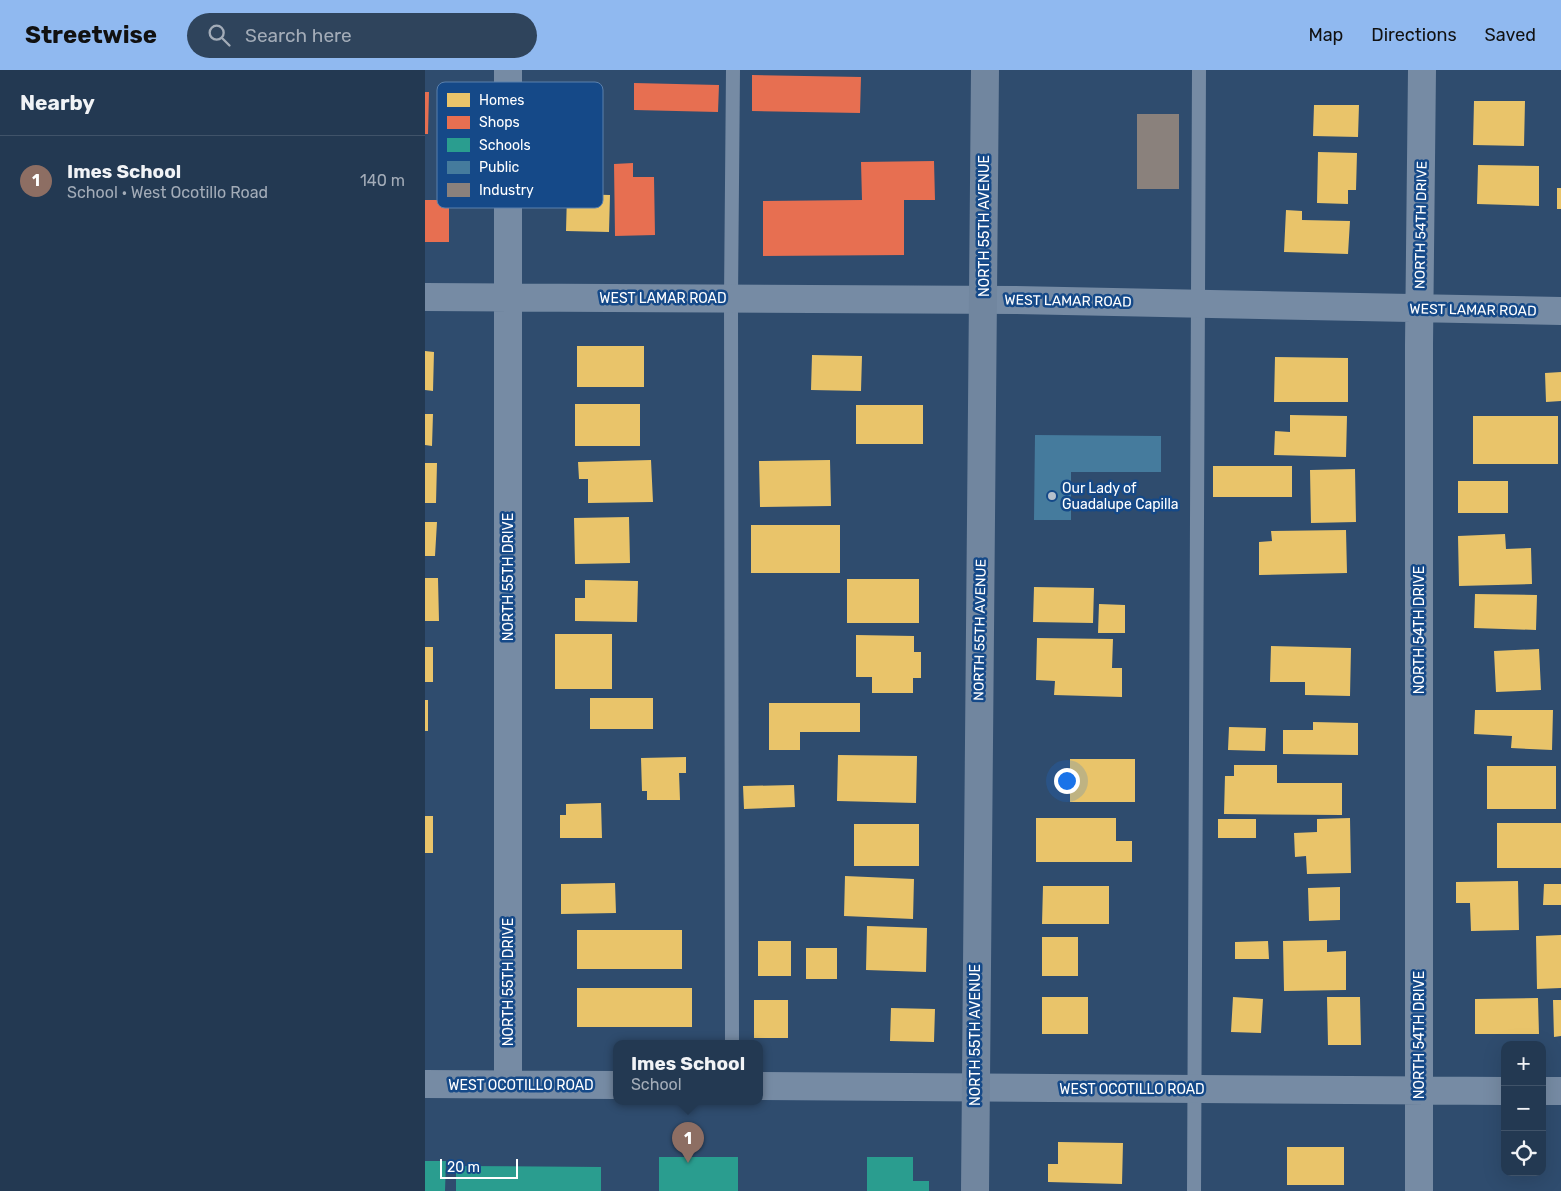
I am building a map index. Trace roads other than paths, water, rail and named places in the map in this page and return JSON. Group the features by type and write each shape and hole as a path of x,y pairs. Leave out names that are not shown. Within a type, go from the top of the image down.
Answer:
{"street":[{"name":"NORTH 55TH AVENUE","path":"975,1191 985,70"},
{"name":"NORTH 54TH DRIVE","path":"1419,1191 1422,70"},
{"name":"NORTH 55TH DRIVE","path":"508,208 508,1084"},
{"name":"WEST LAMAR ROAD","path":"425,297 983,300 1561,311"},
{"name":"WEST OCOTILLO ROAD","path":"425,1084 613,1085"},
{"name":"WEST OCOTILLO ROAD","path":"763,1086 1501,1091"},
{"path":"1546,1091 1561,1091"}],"lane":[{"path":"732,1040 731,298 733,70"},
{"path":"1194,1191 1199,70"}],"place":[{"name":"Our Lady of Guadalupe Capilla","path":"1052,496"},
{"name":"Imes School","path":"688,1163"}]}
